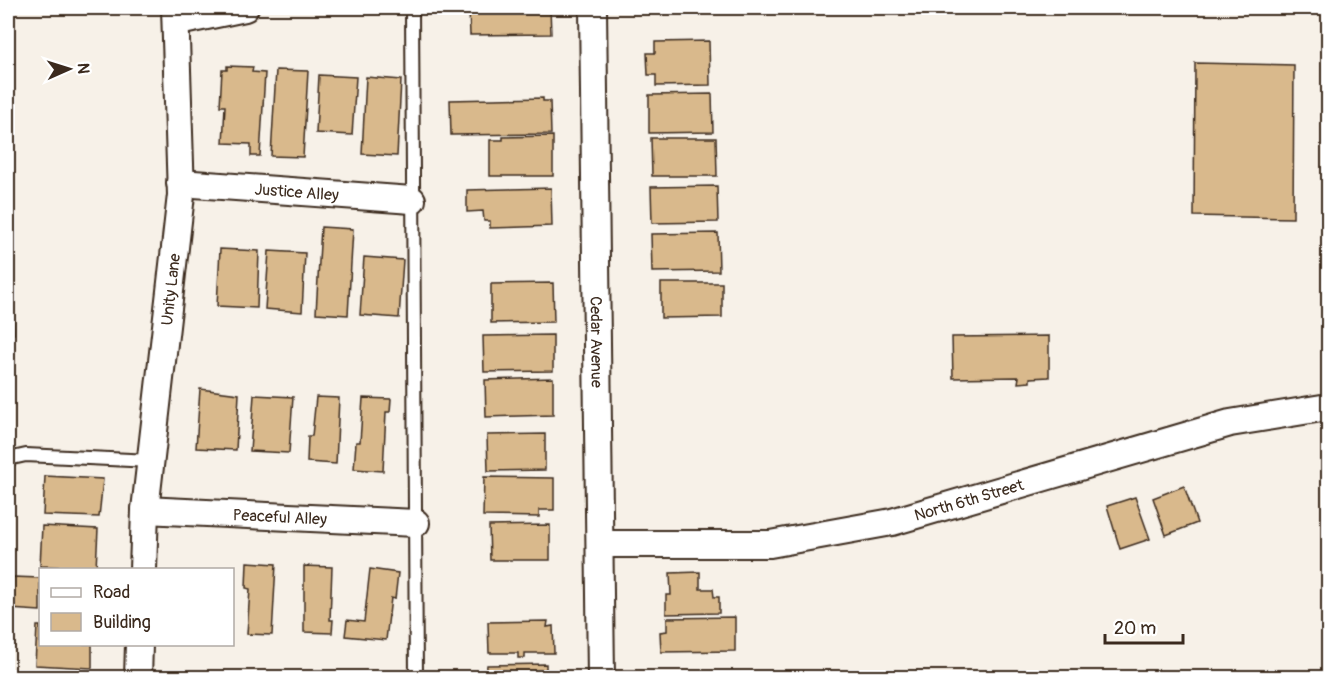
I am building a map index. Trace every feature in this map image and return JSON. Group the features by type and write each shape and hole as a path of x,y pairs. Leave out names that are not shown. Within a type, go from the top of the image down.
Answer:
{"street":[{"path":"176,15 246,8"},
{"name":"Cedar Avenue","path":"593,8 601,678"},
{"name":"Unity Lane","path":"143,568 145,510 180,183 176,15"},
{"name":"Justice Alley","path":"180,183 412,200"},
{"name":"North 6th Street","path":"600,544 770,544 881,524 1230,423 1329,407"},
{"name":"Peaceful Alley","path":"145,510 416,523"},
{"path":"138,678 140,646"}],"lane":[{"path":"412,8 416,678"},
{"path":"8,459 26,455 151,461"}],"building":[{"path":"550,8 551,34 470,35 469,9"},
{"path":"709,41 710,85 656,86 656,75 648,75 647,53 655,53 655,42"},
{"path":"1195,63 1294,65 1293,218 1194,216"},
{"path":"227,66 253,67 252,72 265,73 260,156 251,156 251,144 223,143 225,106 220,106 222,70 227,70"},
{"path":"276,70 308,71 303,157 271,156"},
{"path":"319,75 356,77 352,135 316,133"},
{"path":"366,77 401,80 397,156 362,154"},
{"path":"712,94 713,132 649,133 649,95"},
{"path":"543,98 543,101 550,101 551,134 451,135 450,100"},
{"path":"553,136 553,176 490,176 490,140 503,140 503,137"},
{"path":"651,138 716,138 717,176 652,176"},
{"path":"717,186 718,222 652,223 651,187"},
{"path":"551,188 552,226 490,228 490,221 484,221 483,211 467,212 467,190"},
{"path":"321,227 353,229 348,315 316,313"},
{"path":"718,233 719,271 652,272 651,234"},
{"path":"220,249 259,251 257,308 217,306"},
{"path":"269,251 305,253 302,312 265,309"},
{"path":"364,257 403,260 399,318 360,315"},
{"path":"553,283 554,322 491,323 491,284"},
{"path":"661,283 722,283 722,317 661,318"},
{"path":"8,302 13,302 14,334 8,334"},
{"path":"553,335 553,371 484,372 483,336"},
{"path":"1049,336 1049,377 1030,378 1030,382 1018,383 1019,377 953,378 952,337"},
{"path":"553,378 553,415 486,417 485,380"},
{"path":"200,389 239,394 236,450 196,448"},
{"path":"254,395 293,397 289,453 250,451"},
{"path":"316,397 339,398 336,464 307,462 308,436 312,436"},
{"path":"363,398 391,399 390,412 386,412 383,471 354,469 356,442 360,442"},
{"path":"545,434 545,470 488,471 487,435"},
{"path":"45,476 103,479 99,517 43,515"},
{"path":"484,477 554,478 554,510 539,510 539,517 483,516"},
{"path":"1184,486 1197,523 1166,535 1153,498"},
{"path":"1135,497 1150,539 1120,549 1107,506"},
{"path":"550,525 550,560 490,560 489,526"},
{"path":"42,526 98,529 96,568 40,566"},
{"path":"247,562 276,564 272,635 247,634 250,589 246,588"},
{"path":"304,566 332,567 330,620 333,620 332,633 304,632"},
{"path":"370,569 398,573 395,599 391,598 386,640 345,636 347,620 364,622"},
{"path":"700,572 700,589 713,589 714,597 719,597 719,613 666,614 666,595 671,595 670,573"},
{"path":"13,577 39,578 39,611 10,609"},
{"path":"735,617 735,651 661,652 660,632 667,631 667,618"},
{"path":"548,621 547,627 553,626 554,653 525,653 525,658 518,658 518,653 489,653 488,622"},
{"path":"37,626 39,626 39,646 92,646 92,668 35,665"},
{"path":"546,664 546,678 486,677 487,665"},
{"path":"34,673 90,677 90,678 34,678"}]}
